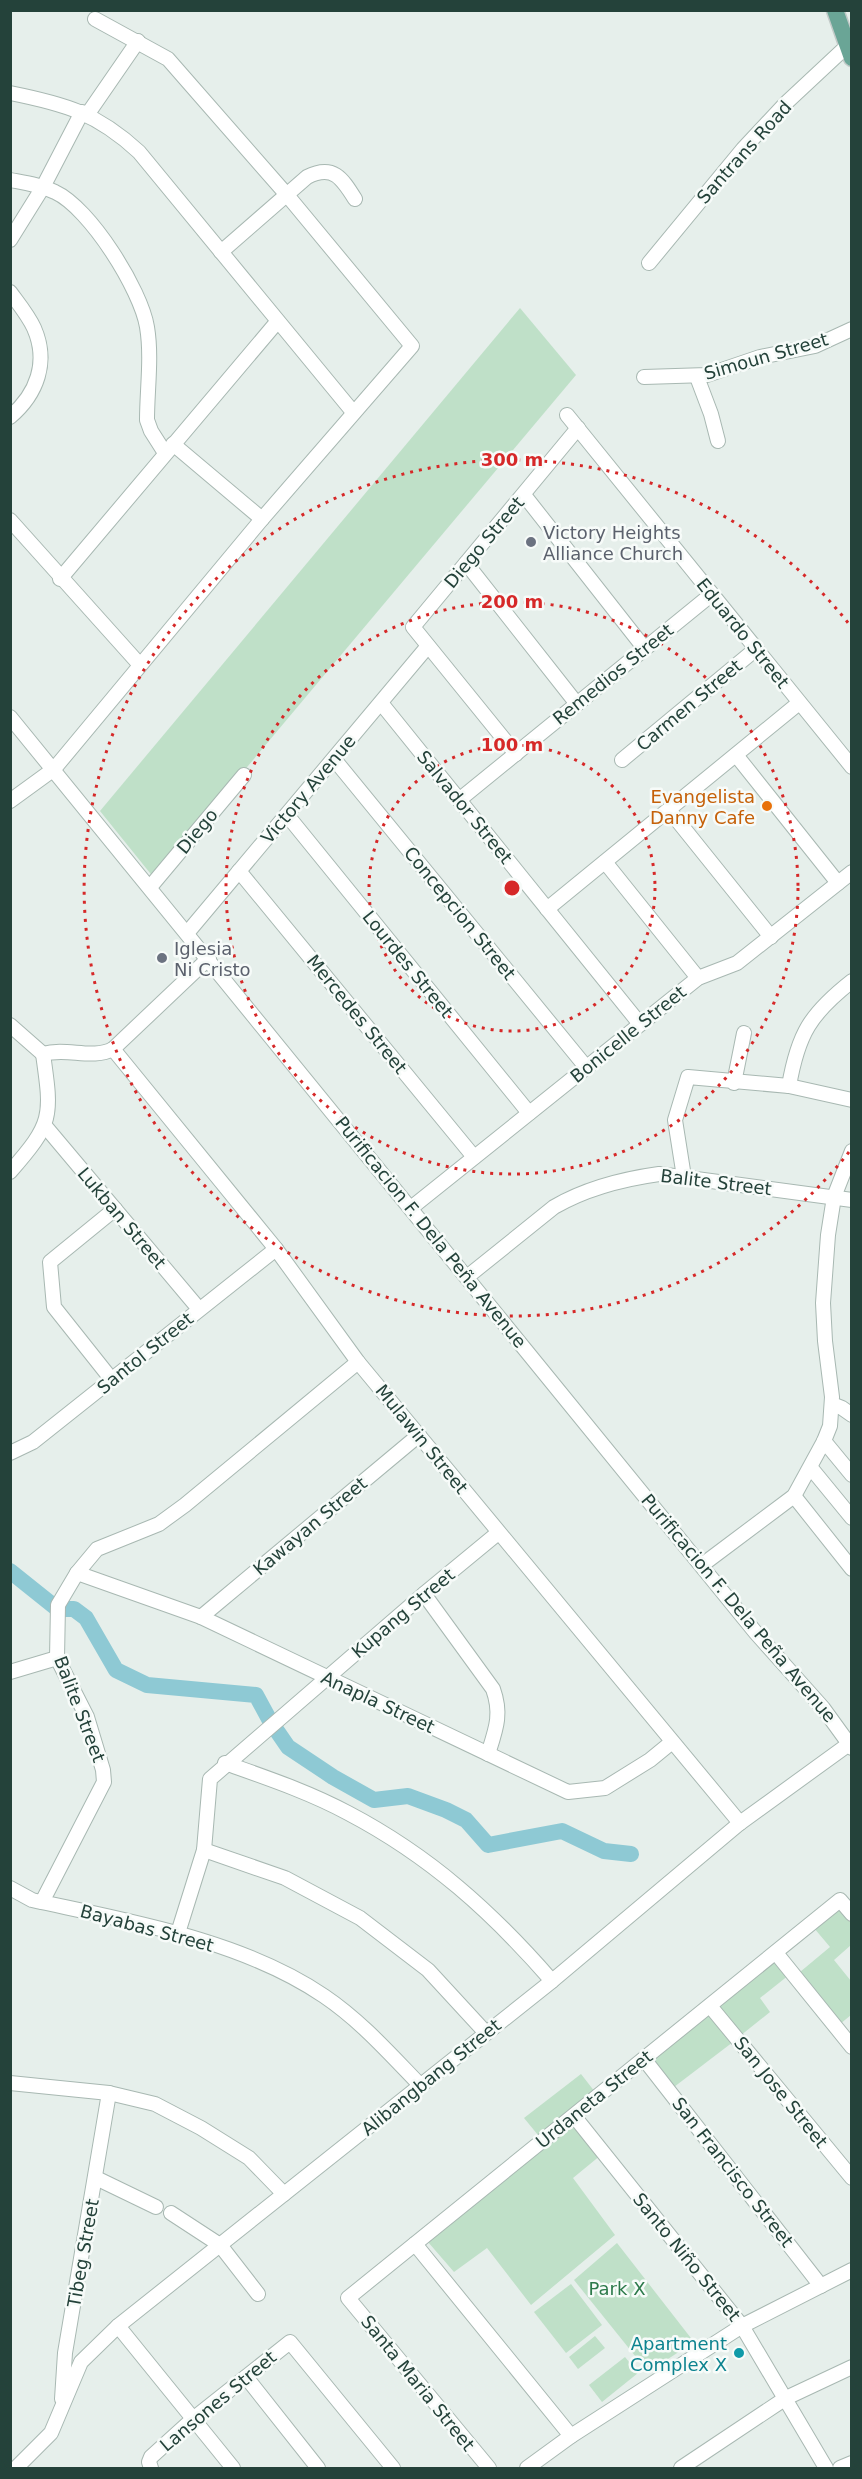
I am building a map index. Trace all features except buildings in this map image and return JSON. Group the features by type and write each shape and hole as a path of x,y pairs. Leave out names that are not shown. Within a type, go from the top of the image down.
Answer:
{"main road":[{"path":"835,10 849,53"}],"street":[{"path":"10,801 54,769 262,519 412,346 286,195 168,59 95,19"},
{"path":"10,240 84,114 138,41"},
{"name":"Santrans Road","path":"649,263 743,149 786,103 849,53"},
{"path":"10,93 84,114 118,133 139,152 353,412"},
{"path":"221,252 307,177 316,172 326,171 342,179 355,199"},
{"path":"10,180 57,192 88,219 108,246 136,297 147,326 147,420 151,431 169,448 262,519"},
{"path":"10,292 35,330 39,345 40,376 34,390 10,417"},
{"path":"60,579 277,322"},
{"name":"Simoun Street","path":"644,377 697,377 717,373 760,357 815,346 852,329"},
{"path":"697,377 718,441"},
{"name":"Eduardo Street","path":"567,415 852,767"},
{"name":"Diego Street","path":"428,646 413,627 578,428"},
{"path":"524,495 645,649"},
{"path":"10,520 60,579 140,665"},
{"path":"466,563 577,704"},
{"name":"Remedios Street","path":"459,800 712,594"},
{"path":"428,646 516,754"},
{"name":"Victory Avenue","path":"188,932 428,646"},
{"name":"Carmen Street","path":"622,760 756,649"},
{"name":"Salvador Street","path":"381,703 640,1024"},
{"path":"547,909 799,703"},
{"name":"Purificacion F. Dela Peña Avenue","path":"10,717 151,886 768,1647 837,1726 850,1746"},
{"path":"736,755 838,883"},
{"name":"Concepcion Street","path":"334,759 586,1067"},
{"name":"Diego","path":"151,886 244,775"},
{"path":"669,810 771,937"},
{"name":"Lourdes Street","path":"287,815 529,1113"},
{"path":"605,862 698,978"},
{"name":"Mercedes Street","path":"239,871 474,1157"},
{"name":"Bonicelle Street","path":"411,1208 698,978 737,963 852,872"},
{"path":"43,1054 66,1050 99,1054 113,1049 209,958"},
{"path":"789,1086 799,1042 805,1029 831,998 852,981"},
{"path":"10,1025 43,1054 48,1097 45,1126 38,1139 10,1172"},
{"path":"734,1083 744,1033"},
{"name":"Mulawin Street","path":"113,1049 276,1249 358,1362 740,1823"},
{"path":"684,1177 675,1120 688,1077 734,1083 789,1086 852,1100"},
{"name":"Lukban Street","path":"45,1126 200,1309"},
{"path":"702,1566 794,1496 811,1468 830,1426 832,1404 824,1303 828,1235 834,1197 852,1151"},
{"name":"Balite Street","path":"467,1277 554,1207 570,1198 637,1177 659,1174 852,1200"},
{"path":"112,1380 54,1307 50,1262 116,1209"},
{"name":"Santol Street","path":"10,1453 33,1442 276,1249"},
{"name":"Balite Street","path":"42,1902 104,1782 103,1770 87,1718 57,1658 58,1605 77,1573 96,1548 159,1524 177,1512 358,1362"},
{"path":"832,1404 852,1415"},
{"name":"Kawayan Street","path":"201,1617 419,1435"},
{"path":"824,1441 852,1475"},
{"path":"811,1468 852,1518"},
{"path":"794,1496 852,1569"},
{"name":"Kupang Street","path":"178,1933 204,1850 210,1779 225,1763 498,1533"},
{"name":"Anapla Street","path":"77,1573 201,1617 568,1792 604,1788 650,1760 672,1742"},
{"path":"424,1594 493,1689 499,1704 497,1727 488,1754"},
{"path":"10,1672 57,1658"},
{"path":"837,1726 852,1727"},
{"name":"Alibangbang Street","path":"16,2469 51,2433 81,2362 118,2326 552,1981 740,1823 850,1746"},
{"path":"225,1763 288,1785 348,1813 406,1847 459,1886 508,1931 552,1981"},
{"path":"204,1850 285,1878 360,1918 428,1970 486,2033"},
{"name":"Bayabas Street","path":"10,1888 32,1900 178,1933 277,1970 323,1995 365,2027 421,2086"},
{"name":"Urdaneta Street","path":"348,2298 840,1900 852,1914"},
{"path":"776,1953 852,2047"},
{"name":"San Jose Street","path":"710,2006 852,2178"},
{"name":"San Francisco Street","path":"644,2059 821,2286"},
{"path":"10,2083 109,2092 154,2104 201,2128 249,2158 284,2194"},
{"name":"Tibeg Street","path":"60,2414 65,2353 109,2092"},
{"name":"Santo Niño Street","path":"574,2116 742,2326 826,2469"},
{"path":"96,2178 156,2207"},
{"path":"171,2213 220,2245 258,2294"},
{"path":"415,2244 571,2436"},
{"path":"527,2469 571,2436 742,2326 852,2271"},
{"name":"Santa Maria Street","path":"348,2298 489,2469"},
{"path":"118,2326 233,2469"},
{"name":"Lansones Street","path":"150,2465 151,2457 193,2419 290,2342 393,2469"},
{"path":"681,2469 786,2398 852,2367"},
{"path":"246,2377 318,2469"},
{"path":"840,2469 852,2463"}],"green space":[{"path":"520,308 576,375 154,878 100,811"},
{"path":"840,1905 851,1920 851,1945 834,1960 851,1981 851,2015 840,2024 800,1972 830,1947 814,1928"},
{"path":"775,1957 789,1975 760,1998 770,2012 740,2036 718,2009"},
{"path":"709,2013 733,2042 674,2087 649,2060"},
{"path":"581,2074 595,2092 538,2135 524,2118"},
{"path":"574,2120 601,2155 573,2178 615,2235 531,2305 487,2248 454,2272 428,2242"},
{"name":"Park X","path":"617,2243 694,2342 648,2372 574,2280"},
{"path":"571,2284 602,2325 566,2353 534,2312"},
{"path":"595,2336 605,2348 578,2369 569,2357"},
{"path":"625,2357 638,2373 602,2402 589,2385"}],"waterway":[{"path":"10,1571 55,1607"},
{"path":"61,1609 74,1609 86,1618 116,1670 147,1685 256,1695 269,1719"},
{"path":"277,1731 288,1747 333,1777 374,1800 408,1796 446,1810 466,1820 488,1845 562,1831 604,1851 631,1854"}],"place":[{"name":"Victory Heights Alliance Church","path":"531,542"},
{"name":"Evangelista Danny Cafe","path":"767,806"},
{"name":"Iglesia Ni Cristo","path":"162,958"},
{"name":"Apartment Complex X","path":"739,2353"}]}
